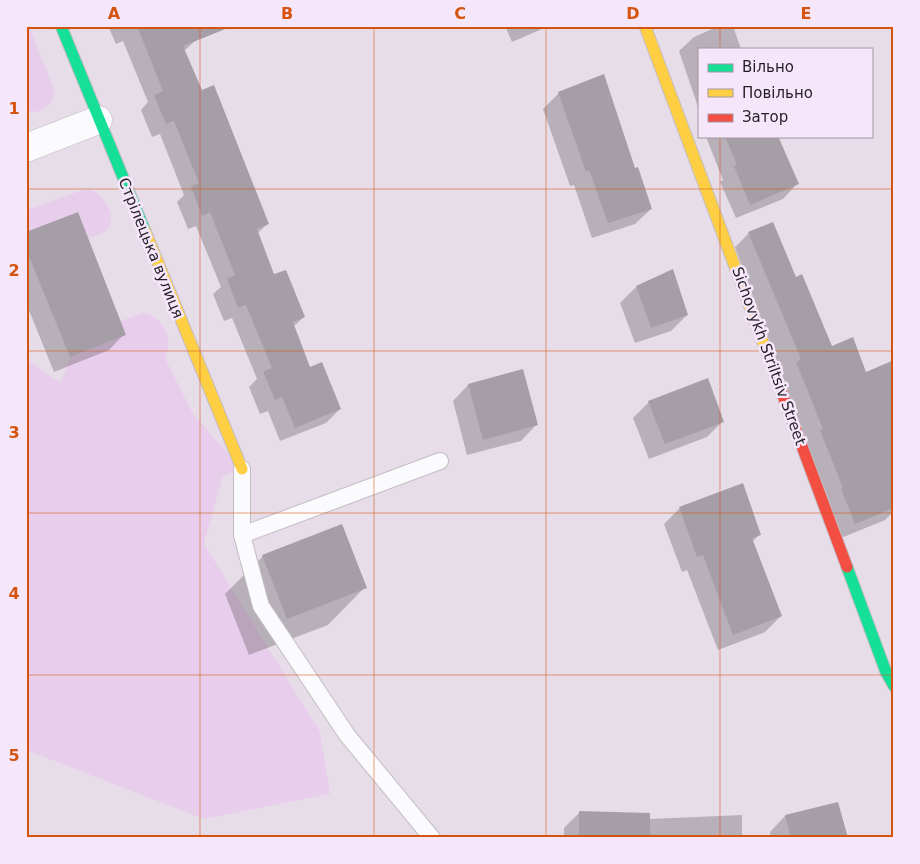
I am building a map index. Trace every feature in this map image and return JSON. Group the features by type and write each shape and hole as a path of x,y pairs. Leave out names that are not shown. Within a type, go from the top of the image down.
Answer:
{"street":[{"name":"Стрілецька вулиця","path":"61,26 242,469"},
{"name":"Sichovykh Striltsiv Street","path":"645,26 886,672 894,686"},
{"path":"26,148 98,120"}],"lane":[{"path":"242,535 440,461"},
{"path":"242,469 242,535 261,606 347,735 432,838"}],"shaded area":[{"path":"26,26 29,26 53,87 50,103 43,109 32,112 26,111"},
{"path":"89,189 101,197 109,208 111,221 109,228 103,233 88,238 78,212 26,232 26,210"},
{"path":"143,313 157,319 166,330 169,343 165,358 193,414 242,469 223,476 204,544 320,732 330,794 204,819 26,750 26,359 61,383 70,357 126,335 120,321"}],"building":[{"path":"137,26 228,26 228,28 183,46 202,90 214,85 269,224 257,229 274,274 286,270 305,317 293,322 310,367 322,362 341,409 295,428 282,397 275,400 263,372 272,368 246,305 238,308 227,279 235,275 210,212 202,216 191,186 199,183 174,121 166,124 154,95 163,91"},
{"path":"604,74 635,168 638,167 652,209 608,223 589,170 586,172 558,92"},
{"path":"726,138 779,138 799,184 750,205 734,166 737,165"},
{"path":"78,212 126,335 70,357 26,249 26,232"},
{"path":"773,222 796,277 802,274 832,346 853,337 866,372 894,360 894,508 855,524 820,430 823,429 796,362 801,359 748,232"},
{"path":"673,269 688,315 651,328 636,286"},
{"path":"523,369 538,425 483,440 468,384"},
{"path":"708,378 724,422 665,444 648,401"},
{"path":"743,483 761,535 752,538 782,616 733,635 703,555 697,557 679,507"},
{"path":"342,524 367,588 287,619 262,555"},
{"path":"838,802 848,838 791,838 785,815"},
{"path":"579,811 650,813 650,838 579,838"}],"traffic: fast":[{"path":"61,26 145,231"},
{"path":"847,567 886,672 894,686"}],"traffic: slow":[{"path":"645,26 778,382"},
{"path":"145,231 242,469"}],"traffic: jam":[{"path":"778,382 847,567"}]}
